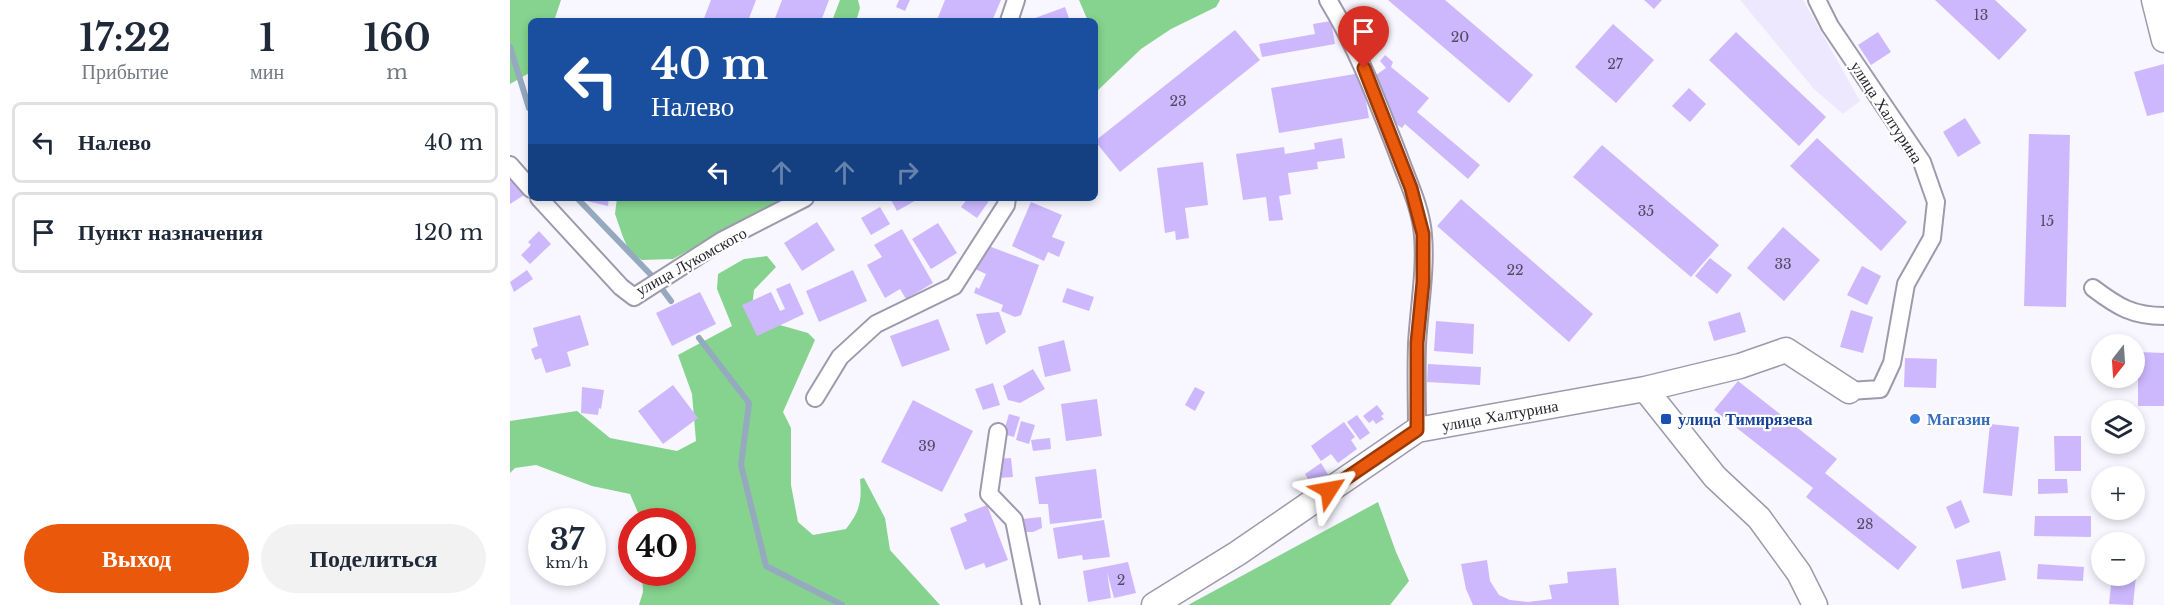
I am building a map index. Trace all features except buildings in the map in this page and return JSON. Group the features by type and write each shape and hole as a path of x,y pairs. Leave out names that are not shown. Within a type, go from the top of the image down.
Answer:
{"street":[{"path":"1010,18 1016,0"},
{"path":"1328,0 1360,62 1384,119 1411,188 1423,234 1423,282 1417,343 1417,430"},
{"name":"улица Халтурина","path":"1154,605 1238,553 1417,430 1645,388 1740,366 1786,350 1849,391 1880,389 1892,363 1906,284 1932,238 1936,202 1922,162 1830,26 1816,0"},
{"path":"2154,0 2164,40"},
{"path":"510,165 528,186"},
{"name":"улица Лукомского","path":"542,201 621,287 634,297 723,240 799,201"},
{"path":"815,398 840,357 876,324 954,286 1007,201"},
{"path":"2094,288 2116,306 2146,316 2164,316"},
{"path":"1645,388 1715,477 1759,518 1799,573 1815,605"},
{"path":"998,432 988,494 1014,520 1031,605"}],"shaded area":[{"path":"1740,0 1803,0 1860,101 1843,114 1814,89"}],"green space":[{"path":"510,0 561,0 555,18 528,18 528,74 510,84"},
{"path":"840,0 858,0 860,8 857,18 833,18"},
{"path":"1079,0 1220,0 1216,7 1171,29 1141,49 1098,90 1098,18 1087,18"},
{"path":"617,201 778,201 673,259 642,260 630,253 615,214"},
{"path":"767,256 776,267 754,290 751,317 808,333 815,340 783,412 791,428 791,485 798,522 813,535 846,529 857,511 861,494 860,479 864,478 885,518 890,550 940,605 639,605 643,586 696,586 696,508 636,508 630,494 592,486 536,465 515,468 510,473 510,421 577,411 610,438 677,451 696,441 692,394 678,355 732,326 717,289 718,274 744,259"},
{"path":"1378,502 1409,581 1390,605 1188,605"}],"waterway":[{"path":"510,47 528,105"},
{"path":"580,201 653,277 671,301"},
{"path":"699,338 749,403 741,465 766,566 842,605"}],"place":[{"name":"улица Тимирязева","path":"1666,419"},
{"name":"Магазин","path":"1915,419"}],"route":[{"path":"1329,490 1417,430 1417,343 1423,282 1423,234 1411,188 1364,68"}]}
